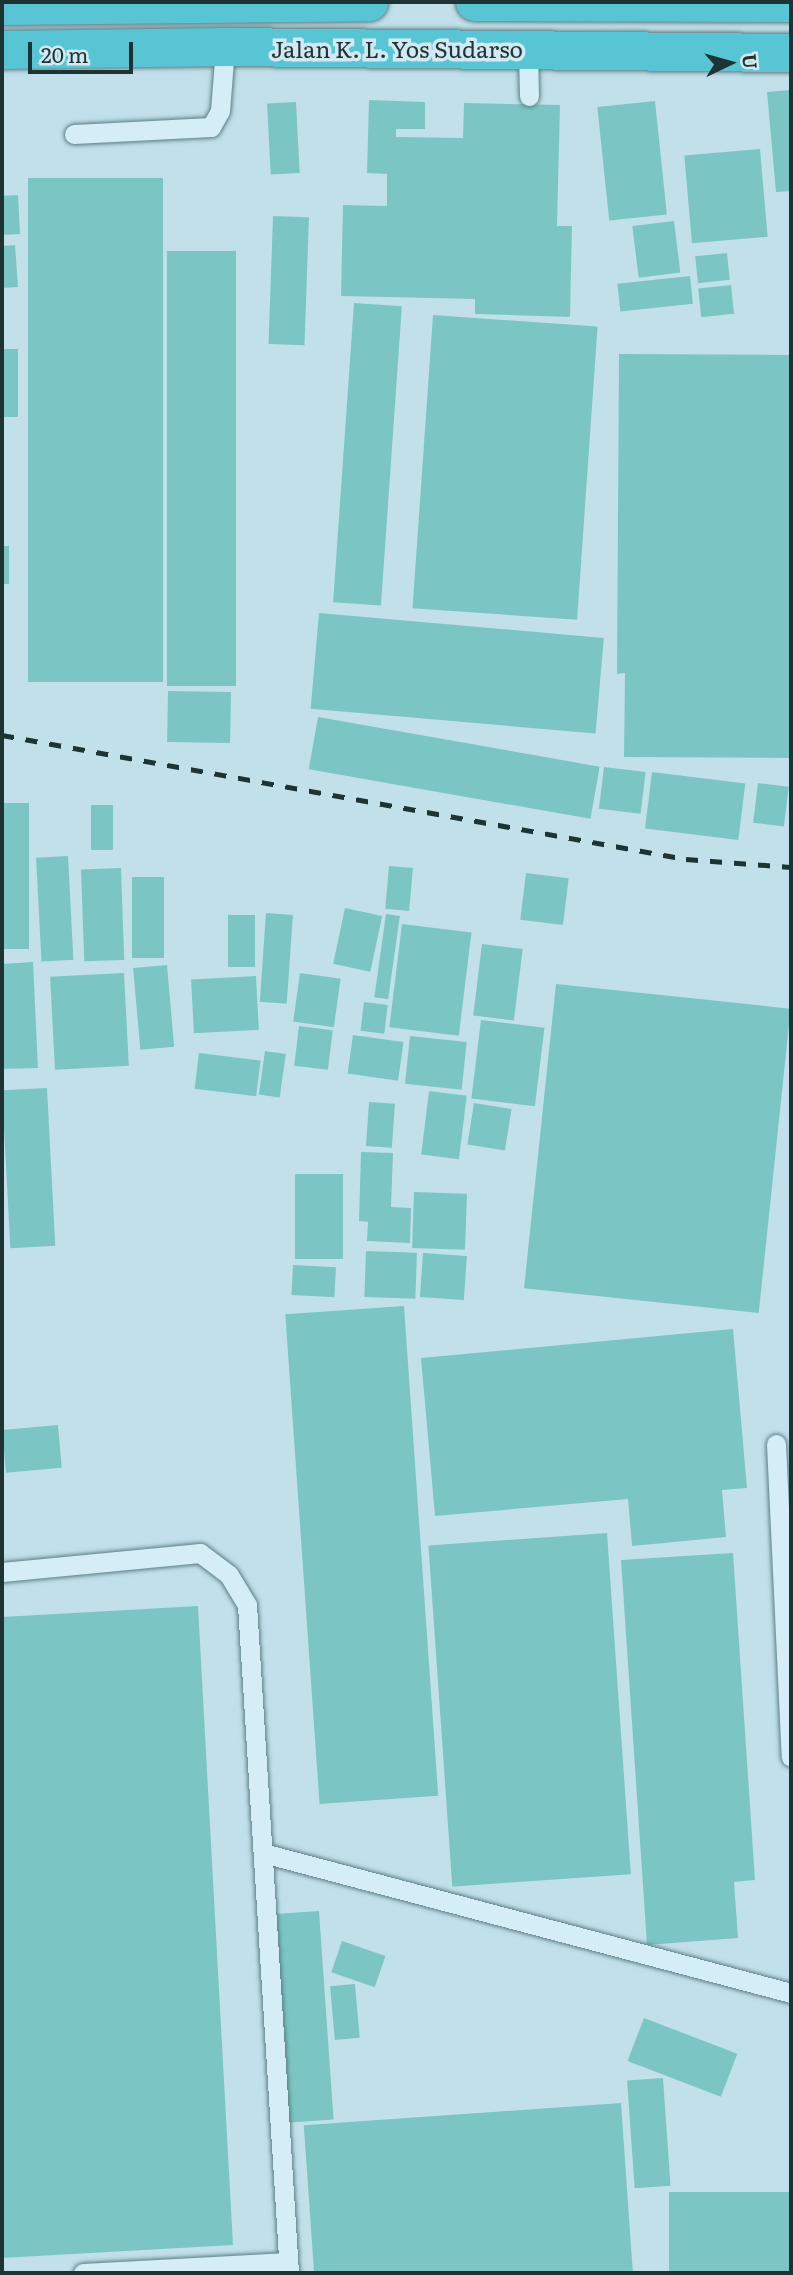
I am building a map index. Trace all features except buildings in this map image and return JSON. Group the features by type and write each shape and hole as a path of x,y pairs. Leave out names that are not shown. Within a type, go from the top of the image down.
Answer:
{"highway":[{"name":"Jalan K. L. Yos Sudarso","path":"2,6 369,2"},
{"name":"Jalan K. L. Yos Sudarso","path":"475,2 791,3"},
{"name":"Jalan K. L. Yos Sudarso","path":"2,50 225,47 791,53"}],"lane":[{"path":"74,134 211,127 220,111 225,47"},
{"path":"527,49 529,96"},
{"path":"776,1444 791,1757"},
{"path":"2,1572 200,1552 229,1575 247,1605 288,2268 83,2273"},
{"path":"262,1853 791,1993"}],"railway":[{"path":"2,735 686,859 791,867"}]}
